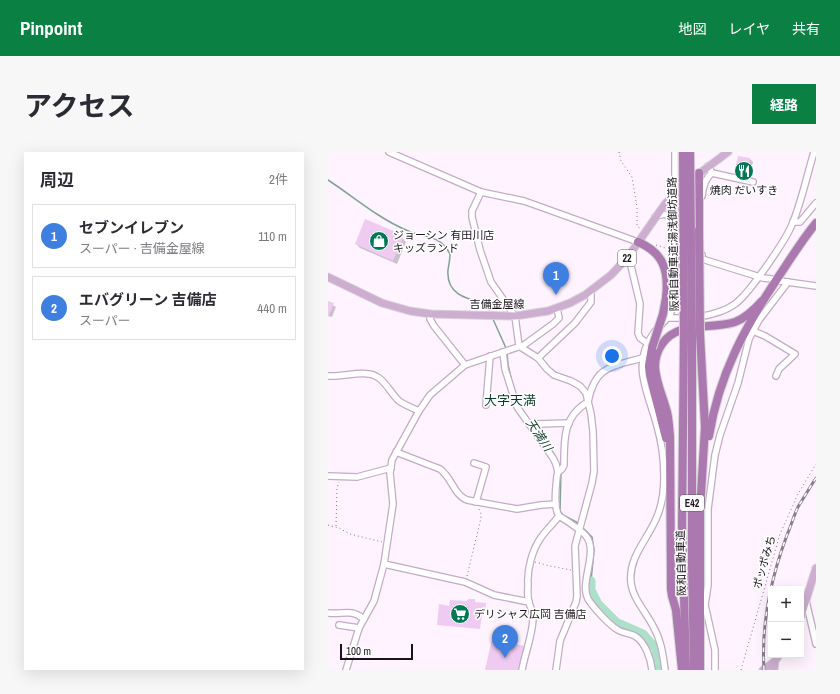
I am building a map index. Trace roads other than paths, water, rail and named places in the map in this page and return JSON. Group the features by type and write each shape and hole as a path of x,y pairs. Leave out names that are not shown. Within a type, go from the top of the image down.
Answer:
{"highway":[{"name":"阪和自動車道;湯浅御坊道路","path":"683,152 692,335"},
{"name":"阪和自動車道;湯浅御坊道路","path":"690,152 692,335"},
{"path":"699,173 699,230 692,335 705,415 700,510 700,670"},
{"path":"702,483 710,429 719,390 728,366 745,329 762,301 816,223"},
{"path":"638,242 652,248 660,257 667,278 666,298 663,314 650,345 649,366 664,428 671,480"},
{"path":"682,670 676,610 671,589 670,535 672,517 669,425 655,367 658,352 660,346 668,338 683,329 734,322 750,313 762,301"},
{"name":"阪和自動車道","path":"686,670 682,526 692,335"},
{"name":"阪和自動車道","path":"692,335 692,564 694,670"}],"main road":[{"name":"吉備金屋線","path":"328,277 391,307 410,312 486,316 538,314 557,308 591,291 611,275 628,257 655,218 675,193 699,173 710,170 728,152"},
{"path":"804,606 816,568"},
{"path":"763,670 777,658"},
{"path":"774,670 777,658"}],"street":[{"path":"389,152 481,192 541,206 638,242"},
{"path":"665,670 663,653 659,640 654,628 636,598 631,582 635,558 656,520 664,490 662,446 643,380 642,358 657,329 668,318 675,298 675,152"},
{"path":"668,318 697,317 727,309 743,298 786,236 793,222 814,152"},
{"path":"753,182 710,170 702,194 702,259 759,277 772,279"},
{"path":"481,192 473,207 472,218 491,282 515,316 519,346"},
{"path":"793,222 800,222 816,203"},
{"path":"655,218 668,215 673,218 676,224"},
{"path":"628,257 632,266 640,304 638,333 640,338 650,345"},
{"path":"780,281 816,286"},
{"path":"715,670 715,650 705,605 708,585 708,509 715,455 720,435 738,383 746,348 753,331 759,320 788,282"},
{"path":"538,358 575,323 591,302 591,291"},
{"path":"346,670 359,628 374,601 384,564 393,504 392,460 419,411 430,395 465,365 530,342 559,318 557,308"},
{"path":"431,314 430,319 434,326 465,365"},
{"path":"753,331 765,336 795,354 779,369 776,376"},
{"path":"519,346 538,358 554,375 580,386 586,393 593,431 594,471 575,546 576,602 560,641 556,670"},
{"path":"506,351 505,369 517,407 556,464 558,472 556,510 559,516 580,529 587,537 590,546 586,589 588,598 596,609 615,628 622,632 632,634 638,638 650,657 652,670"},
{"path":"486,405 490,356"},
{"path":"558,472 564,465 564,437 569,422 575,410 588,402 592,385 602,372 642,358"},
{"path":"328,376 363,374 373,375 386,385 400,401 419,411"},
{"path":"536,424 569,422"},
{"path":"396,452 440,469 451,480 459,496 466,500 517,509 556,504"},
{"path":"474,463 486,467 475,502"},
{"path":"328,476 357,477 391,468"},
{"path":"522,670 533,625 533,612 529,602 528,581 531,560 540,539 559,516"},
{"path":"384,564 465,582 494,595 529,602"},
{"path":"806,600 816,644"},
{"path":"328,613 338,614 348,612 357,614 364,619"},
{"path":"339,625 359,628"}],"waterway":[{"name":"天満川","path":"328,180 396,225 413,233 436,240 446,247 450,254 448,270 450,285 465,298 486,304 491,314"},
{"name":"天満川","path":"492,317 506,348"},
{"name":"天満川","path":"507,352 512,382"},
{"name":"天満川","path":"543,439 554,454 560,468"},
{"name":"天満川","path":"561,471 560,511 563,515 578,523"},
{"name":"天満川","path":"581,526 592,537 594,550 591,581"},
{"name":"天満川","path":"591,581 591,590 598,604 616,622 643,634 656,649 657,670"}],"railway":[{"path":"764,670 763,653 766,618 768,601 776,568 797,510 816,478"}],"place":[{"name":"焼肉 だいすき","path":"744,171"},
{"name":"ジョーシン 有田川店 キッズランド","path":"379,241"},
{"name":"セブンイレブン","path":"556,295"},
{"name":"デリシャス広岡 吉備店","path":"460,614"},
{"name":"エバグリーン 吉備店","path":"505,658"}],"district":[{"name":"大字天満","path":"510,400"}]}
